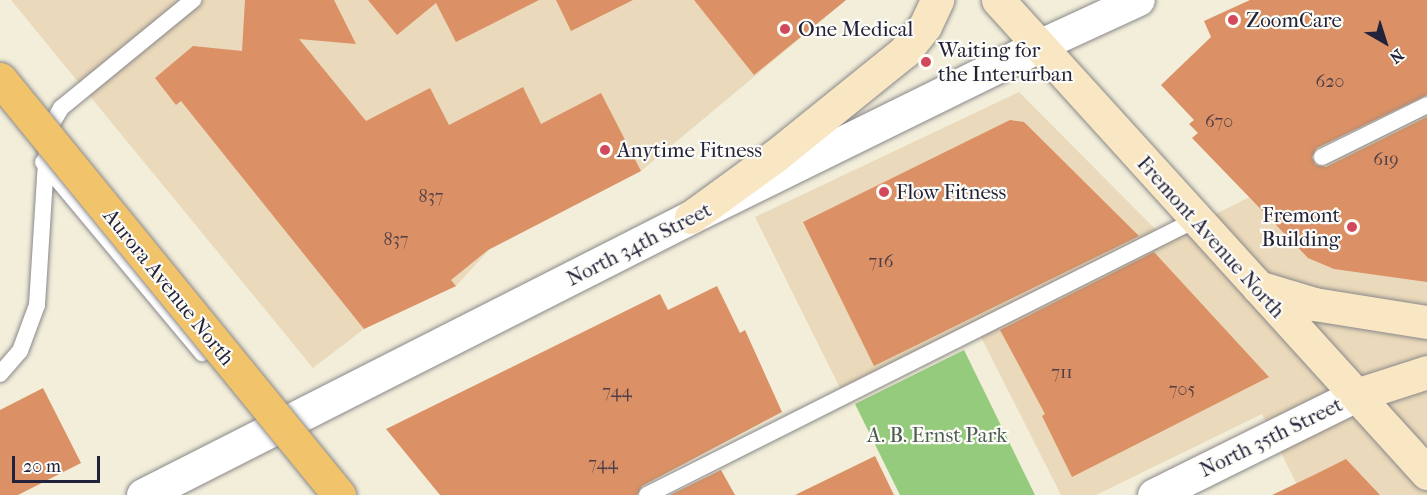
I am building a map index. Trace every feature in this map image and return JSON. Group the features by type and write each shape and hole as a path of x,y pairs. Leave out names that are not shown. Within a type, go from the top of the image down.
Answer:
{"highway":[{"name":"Aurora Avenue North","path":"0,79 339,495"}],"main road":[{"path":"691,217 775,156 904,52 925,26 937,0"},
{"name":"Fremont Avenue North","path":"998,0 1037,47 1427,473"},
{"path":"1256,286 1314,304 1427,322"},
{"path":"1356,395 1427,372"}],"street":[{"name":"North 34th Street","path":"142,495 691,217 1037,47 1139,0"},
{"name":"North 35th Street","path":"1154,495 1356,395"},
{"path":"268,432 321,495"}],"lane":[{"path":"0,374 20,351 37,305 43,249 43,162 48,130 61,108 194,0"},
{"path":"1322,157 1427,105"},
{"path":"43,162 268,432"},
{"path":"647,495 1195,220"}],"shaded area":[{"path":"11,0 846,0 641,171 490,249 456,286 364,329 313,368"},
{"path":"1019,92 1165,239 1427,109 1427,495 1302,495 1262,414 1096,495 1061,495 980,335 844,396 755,217"}],"green space":[{"name":"A. B. Ernst Park","path":"964,350 1035,495 900,495 855,404"}],"building":[{"path":"245,0 334,0 356,44 299,39 366,121 430,88 449,125 523,87 541,124 601,93 641,171 488,250 451,280 456,286 364,329 181,101 176,105 155,78 193,46 242,51"},
{"path":"368,0 539,0 456,42 436,3 397,35"},
{"path":"556,0 633,0 571,31"},
{"path":"694,0 846,0 754,75"},
{"path":"1250,0 1427,0 1427,95 1317,148 1312,157 1316,165 1326,167 1427,117 1427,282 1334,269 1308,258 1192,138 1198,133 1189,124 1194,120 1161,85 1211,37 1204,21"},
{"path":"1010,120 1024,122 1139,236 874,366 803,222"},
{"path":"1154,252 1269,377 1072,477 1042,416 1045,414 1000,330"},
{"path":"717,286 740,333 745,330 782,412 642,486 637,495 440,495 386,429 660,294 668,310"},
{"path":"43,388 81,463 18,495 0,495 0,410"},
{"path":"875,456 894,495 795,495"},
{"path":"1346,459 1380,495 1272,495 1316,474"},
{"path":"721,470 735,495 670,495"}],"place":[{"name":"ZoomCare","path":"1233,20"},
{"name":"One Medical","path":"785,29"},
{"name":"Waiting for the Interurban","path":"926,62"},
{"name":"Anytime Fitness","path":"605,150"},
{"name":"Flow Fitness","path":"884,192"},
{"name":"Fremont Building","path":"1352,227"}]}
